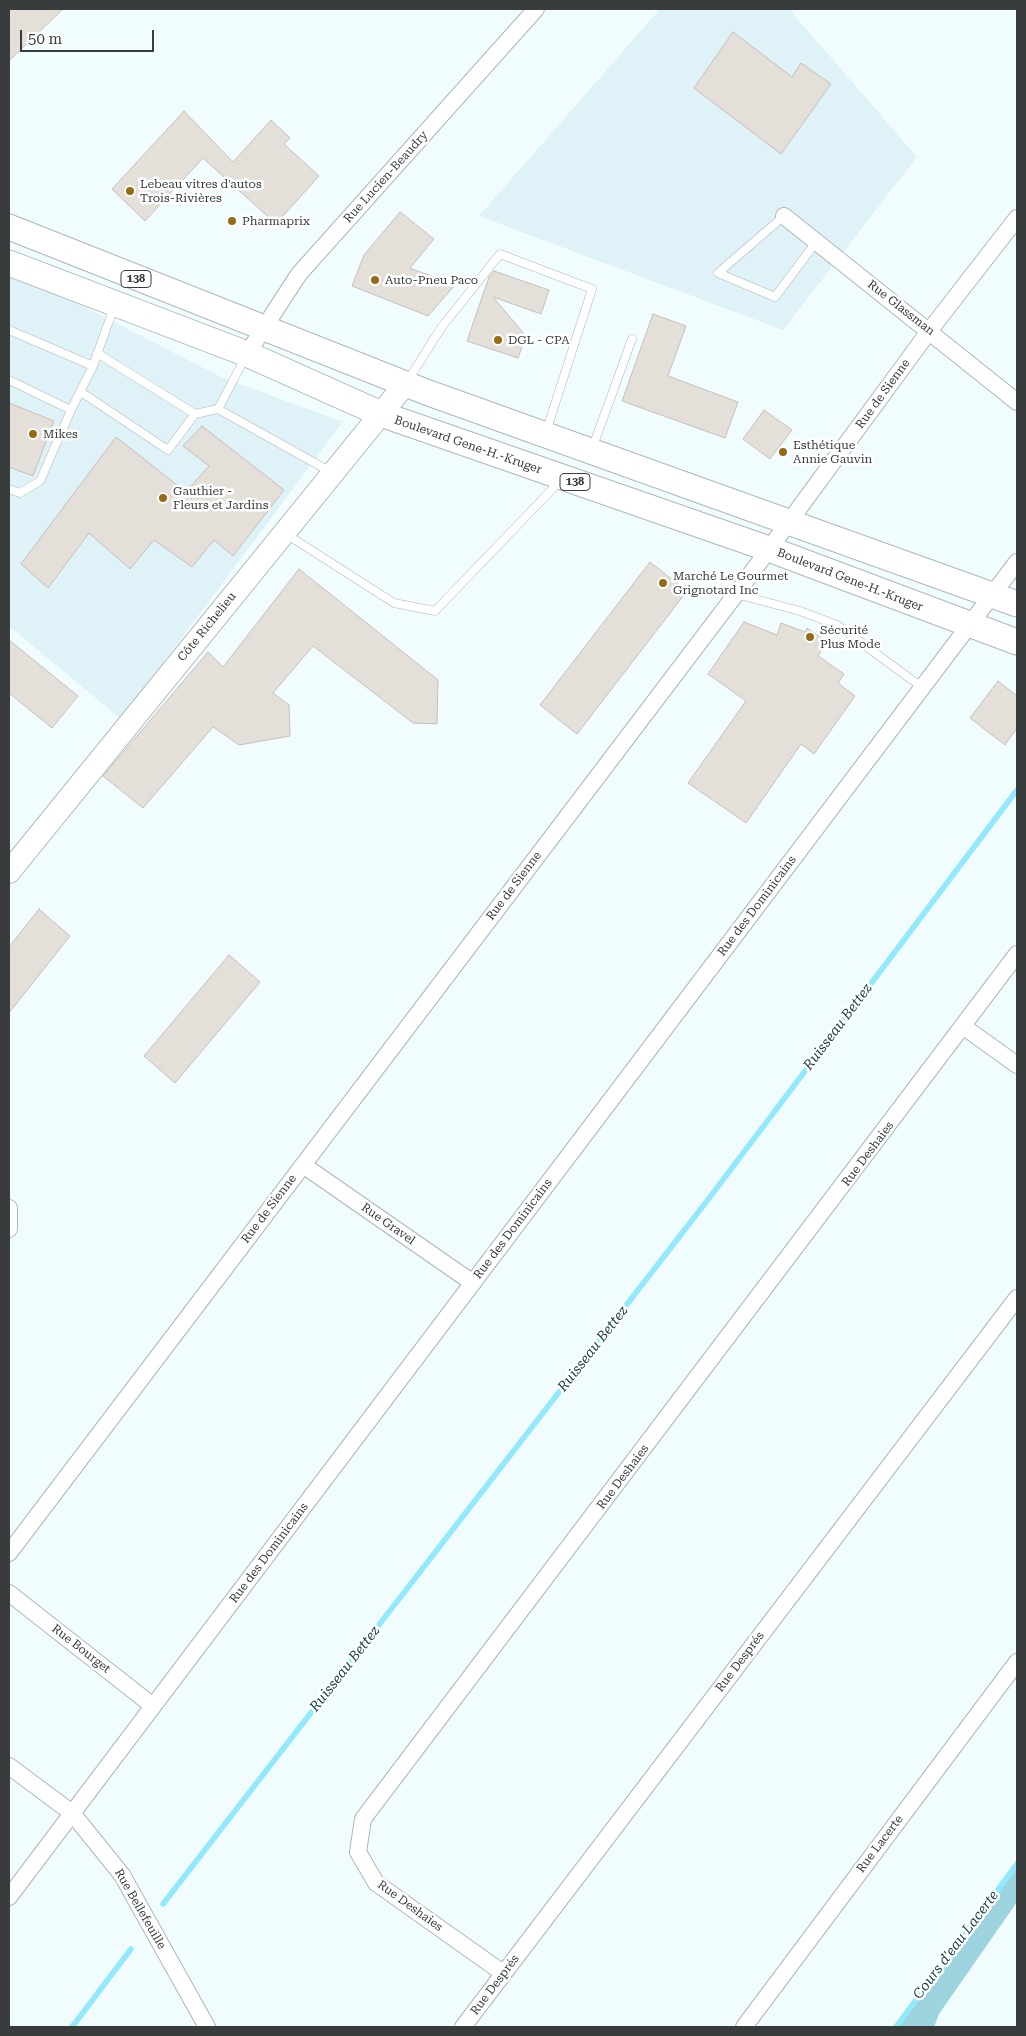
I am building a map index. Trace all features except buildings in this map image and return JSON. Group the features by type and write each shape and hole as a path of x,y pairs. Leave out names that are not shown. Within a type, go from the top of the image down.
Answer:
{"main road":[{"name":"138","path":"9,227 264,328 545,435 1017,604"},
{"name":"Boulevard Gene-H.-Kruger","path":"9,263 114,305 247,354 381,414 769,549 1017,642"}],"street":[{"name":"Rue Lucien-Beaudry","path":"247,354 299,274 536,9"},
{"name":"Rue Glassman","path":"784,216 930,330 1017,402"},
{"name":"Rue de Sienne","path":"9,1553 736,594 930,330 1017,218"},
{"name":"Côte Richelieu","path":"9,872 406,383"},
{"name":"Rue des Dominicains","path":"9,1897 1017,562"},
{"name":"Rue Deshaies","path":"503,1973 376,1883 358,1852 363,1819 964,1027 1017,954"},
{"path":"964,1027 1017,1065"},
{"name":"Rue Gravel","path":"303,1165 473,1283"},
{"path":"9,1208 9,1229"},
{"name":"Rue Després","path":"463,2027 1017,1298"},
{"name":"Rue Bourget","path":"9,1593 153,1706"},
{"name":"Rue Lacerte","path":"744,2027 1017,1662"},
{"name":"Rue Bellefeuille","path":"9,1766 72,1813 122,1875 208,2027"}],"lane":[{"path":"784,216 718,273 775,297 817,242"},
{"path":"406,383 441,328 500,254 592,289 545,435"},
{"path":"9,489 20,493 40,481 92,366 114,305"},
{"path":"9,330 92,366"},
{"path":"592,451 632,339"},
{"path":"97,353 195,414"},
{"path":"218,409 247,354"},
{"path":"9,380 71,410"},
{"path":"81,392 168,450 195,414 218,409 332,473"},
{"path":"284,533 394,602 435,611 563,478"},
{"path":"736,594 800,611 836,625 923,688"}],"shaded area":[{"path":"660,9 789,9 917,157 783,330 479,216"},
{"path":"9,271 50,289 221,377 343,422 121,719 9,626"},
{"path":"1017,1865 1017,1902 939,2014 934,2027 895,2027"}],"waterway":[{"name":"Ruisseau Bettez","path":"163,1904 710,1197 1017,790"},
{"name":"Cours d'eau Lacerte","path":"896,2027 1017,1864"},
{"name":"Ruisseau Bettez","path":"72,2027 131,1949"}],"place":[{"name":"Lebeau vitres d'autos Trois-Rivières","path":"130,191"},
{"name":"Pharmaprix","path":"232,221"},
{"name":"Auto-Pneu Paco","path":"375,280"},
{"name":"DGL - CPA","path":"498,340"},
{"name":"Mikes","path":"33,434"},
{"name":"Esthétique Annie Gauvin","path":"783,452"},
{"name":"Gauthier - Fleurs et Jardins","path":"163,498"},
{"name":"Marché Le Gourmet Grignotard Inc","path":"663,583"},
{"name":"Sécurité Plus Mode","path":"810,637"}]}
